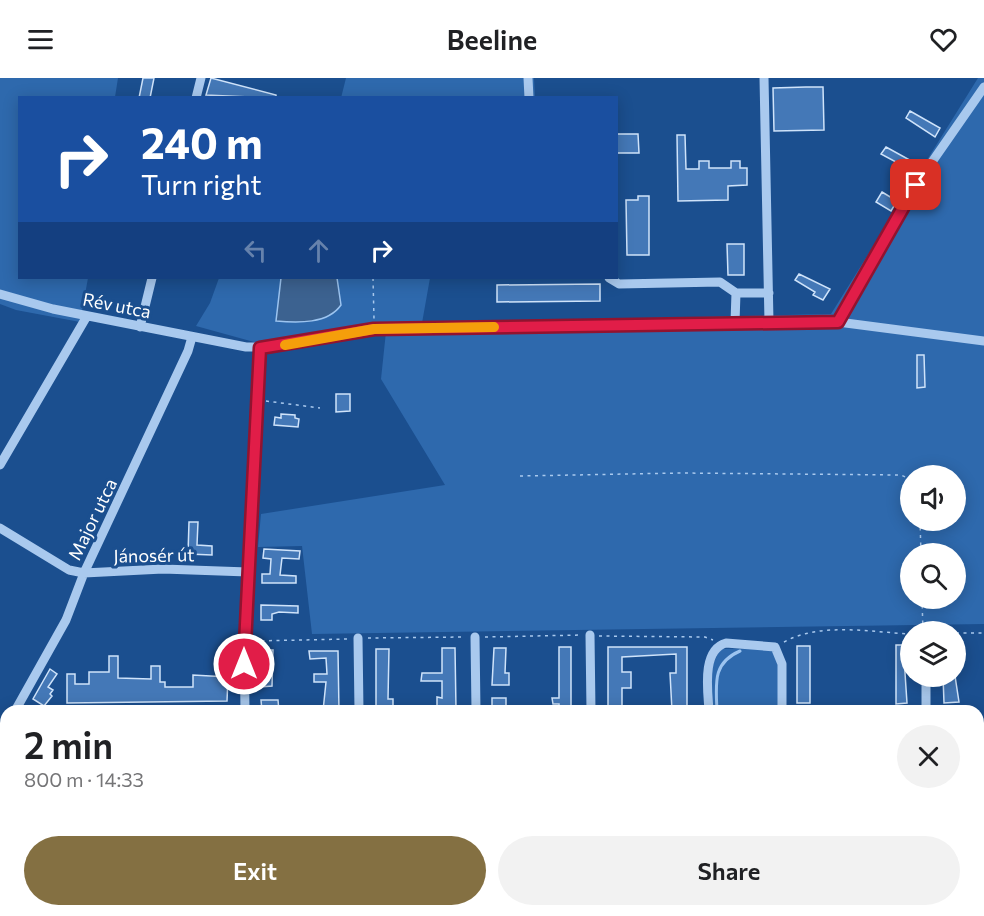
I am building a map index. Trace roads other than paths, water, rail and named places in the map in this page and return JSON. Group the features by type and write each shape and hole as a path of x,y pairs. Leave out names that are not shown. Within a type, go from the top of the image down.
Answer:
{"street":[{"path":"196,96 201,78"},
{"path":"528,78 529,96"},
{"path":"764,78 769,322"},
{"path":"838,322 916,185 984,87"},
{"path":"140,327 152,279"},
{"path":"611,279 619,284 720,282 736,293 769,293"},
{"path":"735,322 736,293"},
{"name":"Rév utca","path":"0,294 87,316 192,338 260,348 374,329 735,322 838,322 984,341"},
{"path":"0,465 87,316"},
{"name":"Major utca","path":"18,705 66,620 84,573 138,462 192,338"},
{"path":"245,705 244,641 259,400 260,348"},
{"name":"Jánosér út","path":"0,528 69,570 84,573 163,569 248,572"},
{"path":"590,635 591,705"},
{"path":"475,637 476,705"},
{"path":"358,638 358,705"},
{"path":"709,705 710,662 722,645 775,647 782,664 782,705"},
{"path":"926,687 926,705"}],"waterway":[{"path":"717,705 716,683 720,668 731,656 740,651"}]}
